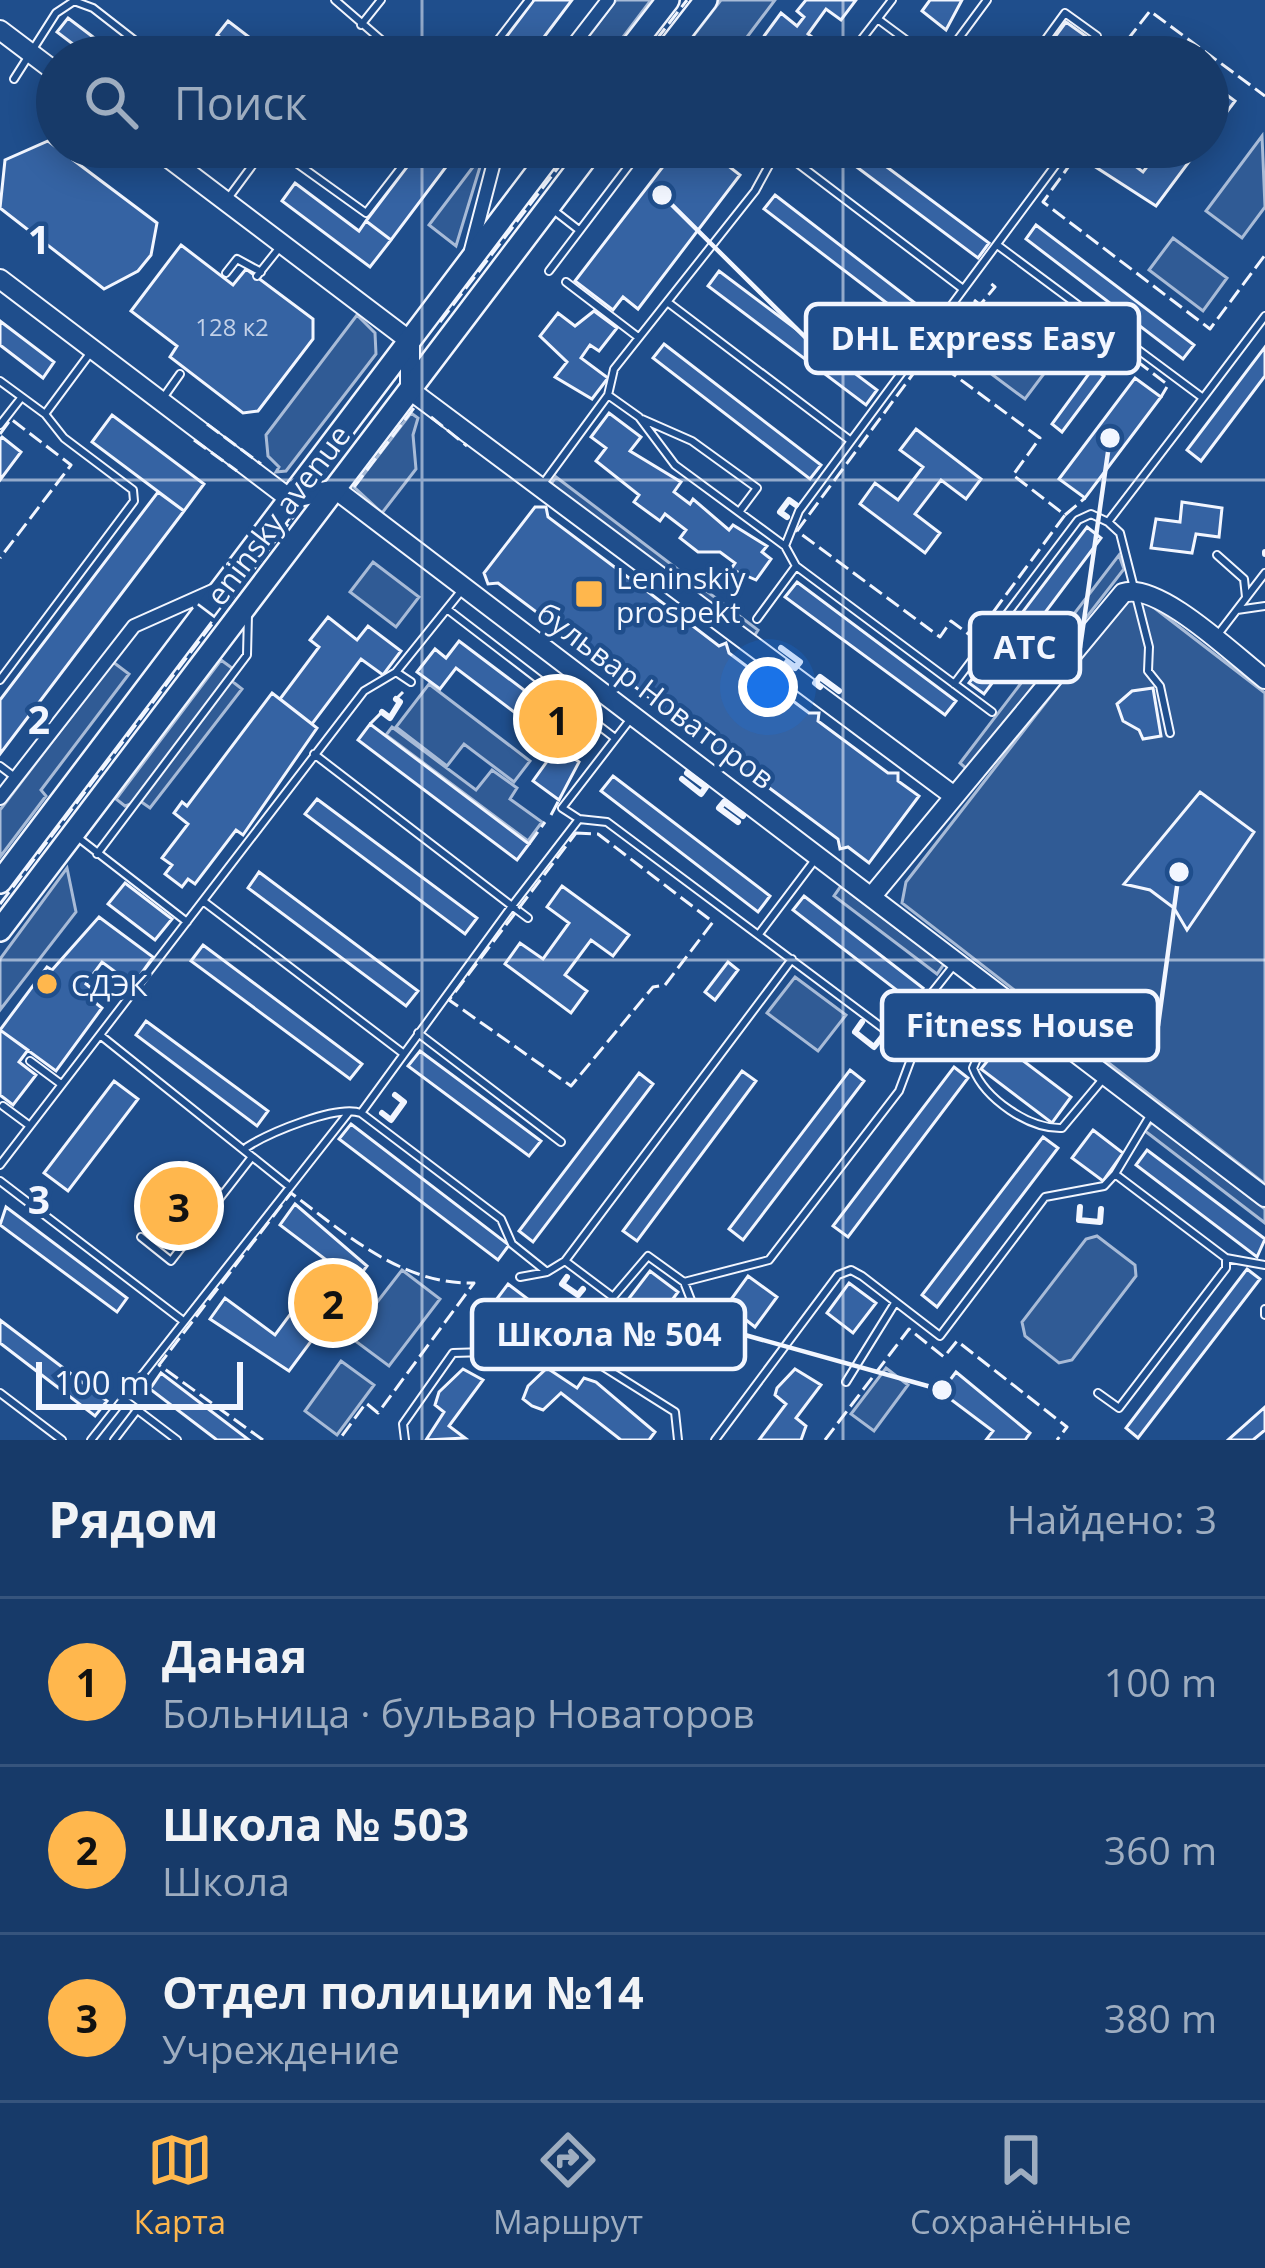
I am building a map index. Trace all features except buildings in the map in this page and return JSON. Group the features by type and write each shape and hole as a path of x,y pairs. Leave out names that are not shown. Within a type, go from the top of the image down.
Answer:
{"main road":[{"path":"641,36 668,0"},
{"path":"678,36 706,0"},
{"name":"Leninsky avenue","path":"0,882 540,168"},
{"name":"Leninsky avenue","path":"0,930 578,168"},
{"path":"386,372 410,390"},
{"path":"311,472 334,489"}],"street":[{"path":"580,36 607,0"},
{"path":"0,30 36,57"},
{"path":"182,168 410,341 410,390 954,796"},
{"path":"467,265 492,168"},
{"path":"0,279 290,499 334,489"},
{"name":"бульвар Новаторов","path":"334,489 1265,1197"},
{"path":"0,798 134,626 224,587"},
{"path":"872,896 1113,602 1134,589 1158,597 1265,680"}],"lane":[{"path":"335,0 375,36"},
{"path":"362,26 381,0"},
{"path":"501,36 529,0"},
{"path":"865,36 892,0"},
{"path":"961,36 988,0"},
{"path":"39,36 56,13 74,1 93,8 129,36"},
{"path":"1048,36 1065,13 1096,36"},
{"path":"878,19 901,36"},
{"path":"14,79 36,40"},
{"path":"226,201 253,168"},
{"path":"301,168 366,213 401,168"},
{"path":"549,271 627,168"},
{"path":"540,487 608,395 614,369 670,304 767,168"},
{"path":"804,168 963,289"},
{"path":"784,546 799,511 963,289 1000,247 1054,168"},
{"path":"549,207 580,230"},
{"path":"226,273 237,259 259,274 282,244"},
{"path":"1000,247 1204,398"},
{"path":"566,282 638,337"},
{"path":"670,304 851,441"},
{"path":"1108,522 1265,316"},
{"path":"45,414 93,350"},
{"path":"160,400 180,374"},
{"path":"0,381 133,490 134,501 0,680"},
{"path":"608,395 639,417 692,441 757,488 739,512"},
{"path":"0,425 21,398"},
{"path":"639,417 674,465 784,546 796,566 992,712"},
{"path":"954,684 1078,520 1091,514 1120,533 1149,647 1148,671 1160,686 1170,733"},
{"path":"1217,555 1244,579 1246,597"},
{"path":"757,619 796,566"},
{"path":"1214,640 1265,573"},
{"path":"0,1165 314,754 364,692 396,672 465,588"},
{"path":"97,854 247,655 249,602"},
{"path":"1237,610 1265,606"},
{"path":"447,609 615,738"},
{"path":"520,664 536,642"},
{"path":"396,672 411,682"},
{"path":"633,715 562,808 579,819 607,822 896,1038 911,1060 899,1091 769,1260 684,1282"},
{"path":"314,754 528,918"},
{"path":"0,766 16,778"},
{"path":"361,1113 579,819"},
{"path":"73,834 187,922"},
{"path":"759,934 818,855"},
{"path":"203,901 404,1054"},
{"path":"520,1277 565,1261 792,959"},
{"path":"896,1038 956,963"},
{"path":"1004,999 974,1068 998,1101 1034,1123 1062,1128 1105,1076"},
{"path":"418,1033 561,1142"},
{"path":"100,1035 247,1147 251,1158 290,1186"},
{"path":"30,1061 62,1085"},
{"path":"3,1106 30,1126"},
{"path":"247,1147 265,1136 352,1109 501,1219 512,1244 547,1271"},
{"path":"0,1181 182,1320 189,1320 352,1109"},
{"path":"715,1440 838,1275 851,1270 940,1336 1045,1198 1104,1186 1153,1111"},
{"path":"140,1238 170,1261 251,1158"},
{"path":"187,1166 222,1195"},
{"path":"1115,1174 1226,1258 1265,1265"},
{"path":"575,1349 604,1309 613,1297 648,1256 684,1282 691,1300 661,1336 623,1312 604,1309"},
{"path":"1098,1393 1119,1408 1226,1268 1226,1258"},
{"path":"565,1261 613,1297"},
{"path":"846,1382 896,1302"},
{"path":"91,1440 182,1320"},
{"path":"405,1440 404,1424 453,1353 575,1349 674,1412 679,1440"},
{"path":"0,1393 62,1440"},
{"path":"122,1399 177,1440"},
{"path":"114,1440 136,1409"}],"shaded area":[{"path":"616,0 651,0 624,36 589,36"},
{"path":"721,0 775,0 748,36 693,36"},
{"path":"1262,136 1265,207 1242,238 1206,211"},
{"path":"472,168 480,168 456,246 429,225"},
{"path":"1173,238 1227,278 1203,311 1149,270"},
{"path":"357,315 375,333 376,354 286,471 276,472 279,467 268,456 266,435"},
{"path":"1016,330 1055,359 1025,399 986,370"},
{"path":"411,413 418,418 413,435 416,469 382,513 354,487"},
{"path":"556,477 758,630 753,638 551,484"},
{"path":"1119,555 1124,569 968,770 960,763"},
{"path":"373,562 419,597 396,627 350,592"},
{"path":"1127,598 1148,603 1265,693 1265,1184 902,903 906,882"},
{"path":"221,660 232,668 233,682 242,689 150,808 140,801 125,806 116,799"},
{"path":"113,662 129,674 41,790 46,796 0,857 0,810"},
{"path":"429,684 530,761 514,782 464,744 447,766 396,727"},
{"path":"392,727 476,790 492,770 517,788 510,799 542,822 528,841 386,735"},
{"path":"67,868 76,912 0,1010 0,959"},
{"path":"841,886 944,964 937,974 834,896"},
{"path":"795,977 846,1015 818,1051 767,1013"},
{"path":"1152,1122 1265,1209 1265,1223 1145,1131"},
{"path":"1097,1236 1135,1265 1136,1276 1072,1360 1059,1363 1025,1336 1022,1322 1086,1239"},
{"path":"402,1270 440,1299 389,1366 350,1337"},
{"path":"341,1361 374,1385 337,1435 305,1411"},
{"path":"886,1368 908,1385 874,1431 851,1414"}],"fence":[{"path":"659,36 687,0"},
{"path":"1130,36 1150,11 1184,36"},
{"path":"1229,69 1265,96"},
{"path":"440,322 558,168"},
{"path":"1068,168 1043,202 1210,329 1265,255"},
{"path":"974,300 980,305 995,287 988,281"},
{"path":"1093,368 1112,342 1168,385 1161,397"},
{"path":"927,355 1040,438 1013,475 1065,515 974,638 951,621 940,637 797,531 927,355"},
{"path":"354,487 414,408"},
{"path":"431,417 467,446"},
{"path":"0,434 11,419 71,465 0,558"},
{"path":"207,424 261,464"},
{"path":"194,440 237,471"},
{"path":"1065,515 1085,498"},
{"path":"0,904 294,516"},
{"path":"396,699 403,692"},
{"path":"370,724 382,712"},
{"path":"551,815 559,800"},
{"path":"529,844 545,822"},
{"path":"576,833 598,834 713,922 665,985 653,987 571,1086 449,1000 576,833"},
{"path":"263,1440 159,1365 291,1193 354,1240 399,1266 423,1276 474,1283 378,1413 366,1403 339,1440"},
{"path":"825,1440 909,1329 944,1357 957,1341 1067,1427 1057,1440"}],"wall":[{"path":"787,517 780,512 789,500 796,505"},
{"path":"781,648 800,662 795,668 787,662"},
{"path":"820,687 815,683 820,677 839,691"},
{"path":"382,712 390,718 400,702 396,699"},
{"path":"682,779 701,794 706,787 687,773"},
{"path":"738,822 719,808 724,802 743,816"},
{"path":"862,1022 855,1032 874,1047 882,1037"},
{"path":"382,1113 391,1120 404,1102 395,1095"},
{"path":"1080,1207 1079,1220 1100,1222 1101,1209"},
{"path":"567,1277 562,1284 578,1295 583,1289"}],"place":[{"name":"DHL Express Easy","path":"662,195"},
{"name":"АТС","path":"1110,438"},
{"name":"Leninskiy prospekt","path":"589,594"},
{"name":"Даная","path":"558,719"},
{"name":"Fitness House","path":"1179,872"},
{"name":"СДЭК","path":"47,984"},
{"name":"Отдел полиции №14","path":"179,1206"},
{"name":"Школа № 503","path":"333,1303"},
{"name":"Школа № 504","path":"942,1390"}]}
